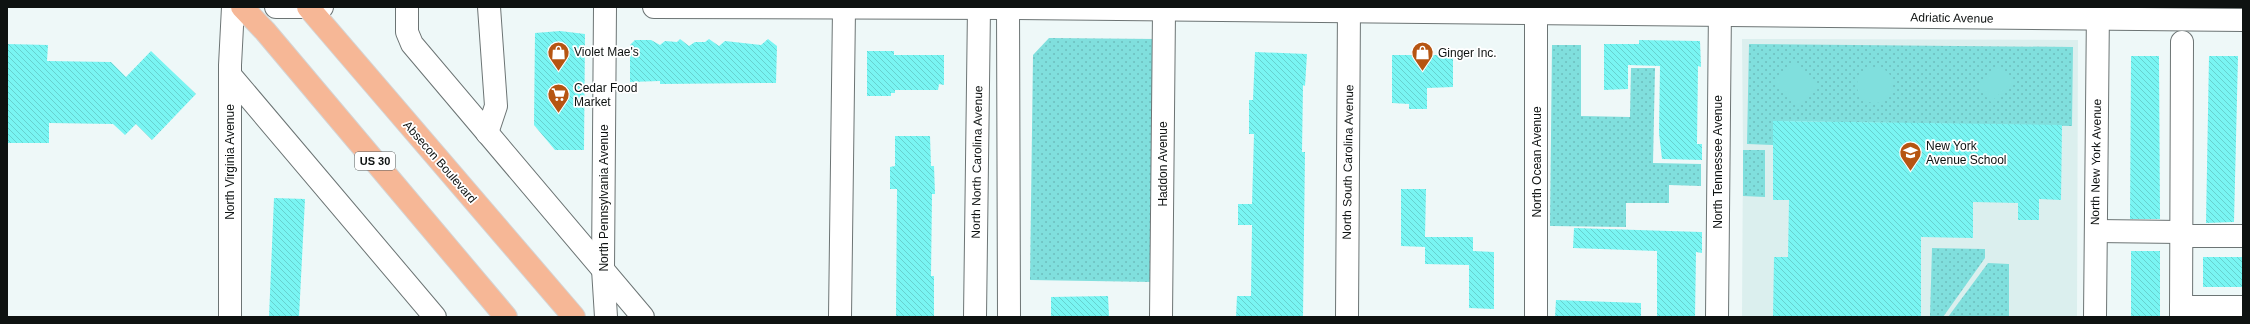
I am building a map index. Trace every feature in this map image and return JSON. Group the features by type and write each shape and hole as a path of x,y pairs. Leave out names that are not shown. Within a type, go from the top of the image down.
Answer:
{"highway":[{"name":"US 30","path":"242,7 283,52 506,317"},
{"name":"Absecon Boulevard","path":"308,7 574,317"}],"street":[{"name":"North Virginia Avenue","path":"230,317 230,76 233,7"},
{"path":"276,7 322,7"},
{"path":"407,7 407,32 412,44 643,317"},
{"path":"487,133 496,106 489,7"},
{"name":"North Pennsylvania Avenue","path":"605,7 603,269 606,317"},
{"name":"Adriatic Avenue","path":"654,7 1008,8 1164,11 1349,10 2098,13 2243,20"},
{"path":"840,317 853,8"},
{"name":"North North Carolina Avenue","path":"975,317 979,8"},
{"path":"1008,8 1009,317"},
{"name":"North South Carolina Avenue","path":"1346,317 1349,10"},
{"name":"Haddon Avenue","path":"1161,317 1164,11"},
{"name":"North Ocean Avenue","path":"1536,11 1536,317"},
{"name":"North Tennessee Avenue","path":"1717,317 1720,11"},
{"name":"North New York Avenue","path":"2095,317 2098,13"},
{"path":"2182,42 2181,312 2243,307"},
{"path":"230,76 435,317"},
{"path":"2096,231 2181,232 2190,236 2243,236"}],"shaded area":[{"path":"1049,38 1156,39 1153,282 1030,280 1033,55"},
{"name":"New York Avenue School","path":"1742,39 2078,40 2077,317 1742,317"},
{"path":"1749,44 2073,47 2072,126 1774,121 1773,145 1747,144"},
{"path":"1552,45 1581,45 1581,116 1630,117 1631,68 1655,68 1653,163 1701,164 1701,186 1669,185 1669,203 1626,203 1626,227 1550,226"},
{"path":"1794,61 1819,87 1797,107 1773,81"},
{"path":"1996,66 2012,82 1991,102 1976,86"},
{"path":"1879,67 1888,72 1892,78 1892,92 1888,98 1879,103 1871,103 1862,98 1858,92 1857,81 1862,72 1868,68"},
{"path":"1743,150 1765,150 1765,197 1743,196"},
{"path":"1932,248 1985,249 1985,258 1943,317 1930,317"},
{"path":"1988,263 2009,264 2009,317 1948,317"}],"building":[{"path":"560,31 585,34 584,150 555,150 534,125 535,33"},
{"path":"680,39 689,46 695,42 705,42 709,39 719,46 725,41 761,45 768,39 777,46 776,83 660,84 660,81 630,82 630,45 635,40 651,40 660,45 665,41 677,42"},
{"path":"1639,40 1700,41 1701,67 1698,66 1697,144 1702,144 1702,160 1662,159 1659,133 1660,66 1628,65 1628,89 1604,90 1604,44 1639,44"},
{"path":"7,44 48,45 47,61 111,62 126,77 151,51 196,94 152,140 136,124 125,135 113,124 49,123 49,143 7,143"},
{"path":"867,51 894,51 894,55 944,55 944,85 939,84 938,90 895,90 895,93 891,93 891,96 867,96"},
{"path":"1255,52 1307,54 1305,86 1303,85 1302,152 1305,152 1303,317 1236,317 1237,296 1251,296 1252,225 1238,225 1238,204 1252,204 1254,134 1249,134 1249,100 1253,100"},
{"name":"Ginger Inc.","path":"1392,55 1453,55 1453,87 1427,88 1427,109 1409,109 1409,104 1392,103"},
{"path":"2131,56 2159,56 2160,219 2130,219"},
{"path":"2209,56 2238,56 2234,222 2206,223"},
{"name":"New York Avenue School","path":"1773,121 2062,125 2061,200 2039,199 2039,220 2018,220 2018,203 1973,202 1973,238 1921,237 1921,317 1773,317 1774,257 1788,257 1789,200 1773,200"},
{"path":"895,136 930,136 931,166 934,166 935,194 932,194 931,276 934,276 934,317 896,317 897,189 890,189 890,167 895,166"},
{"path":"1401,189 1426,189 1425,237 1473,237 1473,251 1494,252 1494,309 1469,308 1469,265 1425,264 1425,247 1401,246"},
{"path":"274,198 305,199 299,317 269,317"},
{"path":"1574,228 1702,232 1702,253 1696,252 1695,317 1657,317 1657,251 1573,248"},
{"path":"2131,251 2160,251 2160,317 2131,317"},
{"path":"2203,257 2243,257 2243,287 2203,287"},
{"path":"1108,296 1109,316 1051,317 1051,297"},
{"path":"1556,300 1641,303 1641,317 1555,317"}],"place":[{"name":"Violet Mae's","path":"558,72"},
{"name":"Ginger Inc.","path":"1423,72"},
{"name":"Cedar Food Market","path":"559,114"},
{"name":"New York Avenue School","path":"1910,172"}]}
